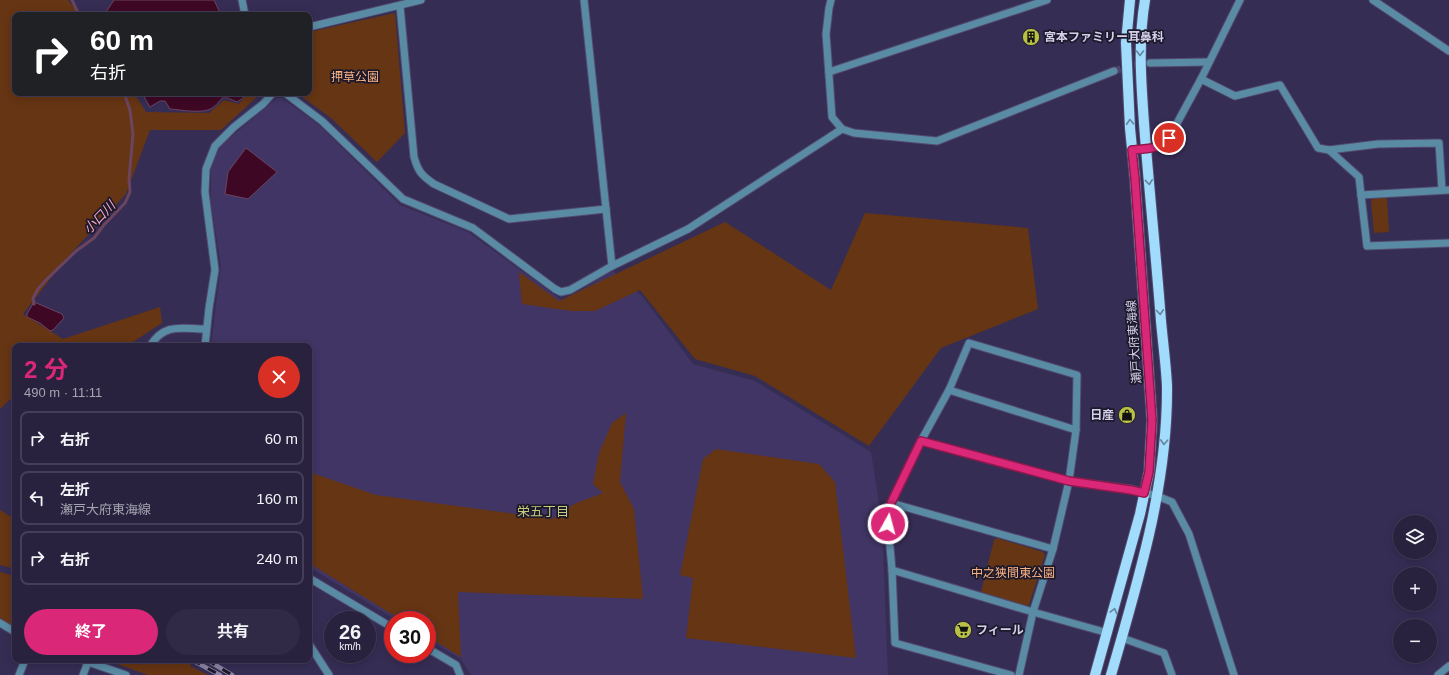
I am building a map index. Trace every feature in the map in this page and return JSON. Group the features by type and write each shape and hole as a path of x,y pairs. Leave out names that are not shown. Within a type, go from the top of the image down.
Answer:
{"main road":[{"name":"瀬戸大府東海線","path":"1095,675 1108,633 1140,514 1149,472 1152,420 1136,186 1132,150 1126,44 1130,0"},
{"path":"1111,675 1141,568 1157,496 1164,446 1166,386 1156,249 1140,73 1140,47 1145,0"}],"street":[{"path":"242,0 244,12"},
{"path":"312,26 421,0"},
{"path":"584,0 612,266"},
{"path":"831,0 826,34 832,117 842,129 854,133 937,141 1114,71"},
{"path":"1021,9 1024,0"},
{"path":"829,72 1047,0"},
{"path":"1132,150 1146,149 1166,142 1176,127 1240,0"},
{"path":"1373,0 1449,51"},
{"path":"400,6 414,156 417,169 424,177 434,184 509,219 606,209"},
{"path":"1150,63 1209,62"},
{"path":"1201,79 1235,96 1280,85 1318,148 1328,150 1378,144 1439,142 1446,190 1361,195"},
{"path":"206,343 206,329 215,270 205,192 206,169 216,146 234,127 263,104 270,96"},
{"path":"289,96 322,121 402,199 472,228 561,292 570,290 612,266 688,229 842,129"},
{"path":"1328,150 1359,177 1367,246 1449,243"},
{"path":"152,343 164,331 170,328 206,329"},
{"path":"1011,675 895,642 892,570 888,524 891,503 921,441 949,390 969,343 1077,375 1076,430 1069,481 1053,549 1033,612 1019,675"},
{"path":"949,390 1076,430"},
{"path":"921,441 1069,481 1131,490 1157,496 1172,502 1189,534 1234,675"},
{"path":"891,503 1053,549"},
{"path":"892,570 1108,633"},
{"path":"312,580 384,623"},
{"path":"0,623 12,630"},
{"path":"1122,638 1164,653 1172,675"},
{"path":"312,649 329,675"},
{"path":"436,653 456,665 460,675"},
{"path":"19,675 23,663"},
{"path":"83,675 86,663"},
{"path":"92,663 126,675"},
{"path":"1438,675 1449,666"}],"shaded area":[{"path":"114,0 214,0 220,12 106,12"},
{"path":"144,96 244,96 237,102 228,98 222,98 216,105 204,111 170,109 165,101 160,101 150,107"},
{"path":"277,98 282,98 319,125 400,205 468,232 563,301 613,271 642,296 693,364 755,381 871,452 882,522 888,675 471,675 461,659 436,644 436,611 384,611 384,613 312,569 312,343 211,343 221,265 211,205 211,169 220,147"},
{"path":"246,148 277,172 248,199 225,194 228,172"},
{"path":"34,302 62,314 64,318 53,330 50,331 40,323 27,317 27,314"}],"green space":[{"path":"0,0 68,0 78,12 12,12 12,96 136,96 146,112 209,113 224,100 239,104 246,96 258,96 221,130 150,130 126,194 64,261 23,314 63,339 160,307 162,323 132,343 12,343 12,398 0,409"},
{"name":"押草公園","path":"395,13 405,133 377,162 331,118 301,96 312,96 312,31"},
{"path":"1387,197 1389,232 1374,233 1371,201 1373,198"},
{"path":"865,213 1028,228 1038,309 941,348 869,446 755,376 695,359 640,290 595,311 571,311 522,304 519,272 559,301 725,222 831,290"},
{"path":"626,413 620,482 634,509 643,599 458,592 461,657 436,642 436,611 386,611 312,565 312,473 376,495 552,519 574,504 603,493 593,484 599,453 612,423"},
{"path":"716,449 819,464 835,482 856,658 686,638 693,578 680,575 703,459"},
{"path":"0,510 12,517 12,568 0,565"},
{"name":"中之狭間東公園","path":"997,538 1043,552 1045,555 1029,605 1025,606 981,592 994,540"},
{"path":"0,572 12,575 12,626 0,619"},
{"path":"114,663 192,663 190,666 208,675 148,675"}],"waterway":[{"name":"小口川","path":"72,0 78,12"},
{"name":"小口川","path":"34,304 33,298 38,289 76,251 94,238 103,226 125,203 130,192 129,179 133,134 130,110 125,96"}],"tunnel":[{"path":"1114,71 1133,65 1150,63"}],"railway":[{"path":"198,663 220,675"},
{"path":"212,663 232,675"}],"place":[{"name":"宮本ファミリー耳鼻科","path":"1031,37"},
{"name":"日産","path":"1127,415"},
{"name":"フィール","path":"963,630"}],"district":[{"name":"栄五丁目","path":"543,511"}],"route":[{"path":"888,524 891,503 921,441 1069,481 1144,493 1149,472 1152,420 1132,150 1146,149 1160,145 1166,142 1169,138"}]}
